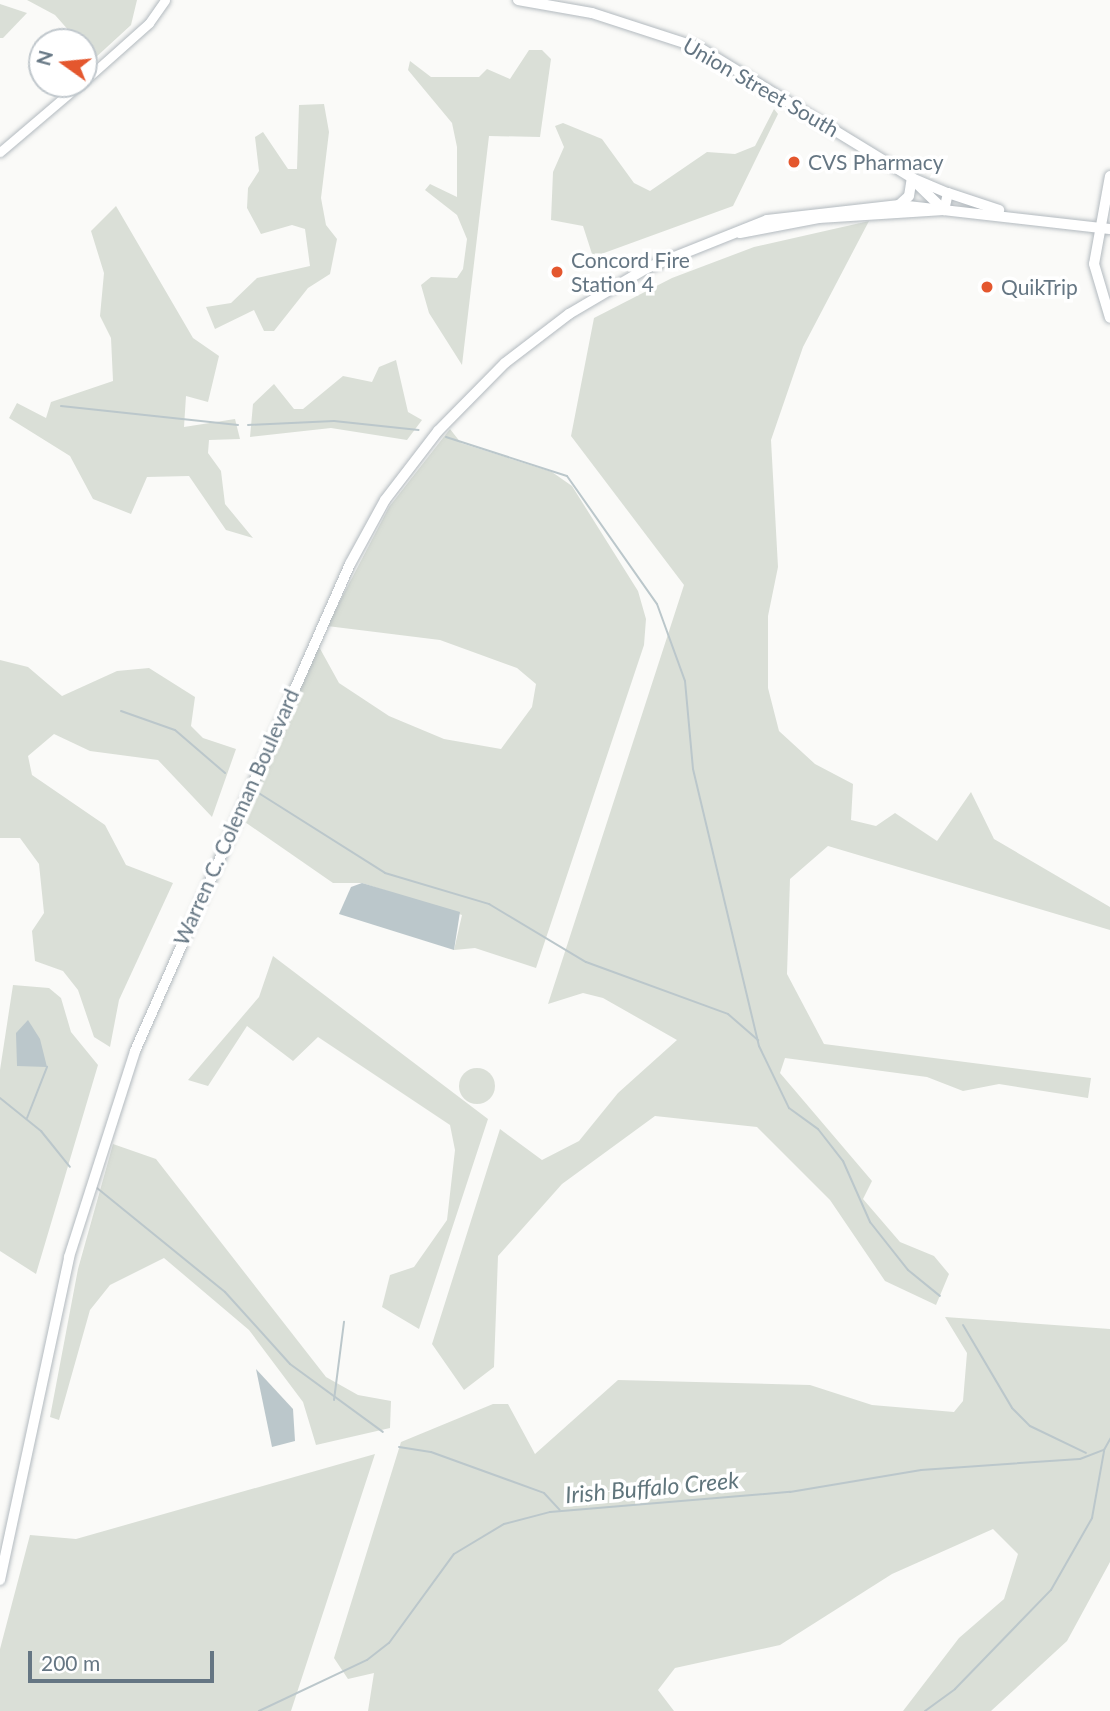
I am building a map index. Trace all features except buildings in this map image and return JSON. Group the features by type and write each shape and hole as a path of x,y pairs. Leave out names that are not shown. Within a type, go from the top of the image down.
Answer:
{"highway":[{"path":"1110,176 1098,227 1095,281 1110,318"},
{"path":"899,205 912,191 912,178"},
{"path":"948,193 1022,217"},
{"name":"Warren C. Coleman Boulevard","path":"0,1580 69,1257 115,1102 281,715 367,533 438,431 519,352 647,268 793,213 899,205 1110,229"},
{"name":"Warren C. Coleman Boulevard","path":"737,232 818,218 944,211"}],"main road":[{"path":"98,68 149,23 164,0"},
{"name":"Union Street South","path":"518,0 592,13 684,41 912,178 948,193"},
{"path":"0,152 64,98"},
{"name":"Union Street South","path":"912,178 944,211"},
{"path":"944,211 948,193"}],"shaded area":[{"path":"27,0 137,0 131,25 98,55 98,28 67,28 55,15"},
{"path":"0,4 27,13 3,38 0,38"},
{"path":"529,50 542,50 551,59 540,137 489,136 462,365 429,313 421,285 431,277 457,278 463,269 467,239 457,215 425,190 430,184 457,197 457,147 452,123 408,70 410,61 431,77 479,77 487,69 510,79"},
{"path":"324,104 329,132 321,198 326,225 337,239 330,274 308,288 274,331 264,331 254,310 215,329 206,307 231,303 257,278 310,266 305,229 292,225 261,234 247,208 248,188 259,171 255,137 263,132 288,169 297,169 299,105"},
{"path":"774,109 778,114 733,206 593,257 583,226 551,220 553,172 564,147 555,126 563,123 602,139 634,183 650,191 707,152 735,154 755,146"},
{"path":"116,206 193,338 219,356 208,402 186,396 184,427 235,419 240,439 209,440 208,453 221,471 225,504 253,538 226,530 189,476 147,477 131,514 93,499 70,456 9,418 17,403 46,418 51,402 113,381 111,338 100,316 104,273 91,231"},
{"path":"869,221 803,347 771,440 778,567 768,616 768,688 779,731 815,764 853,784 851,820 876,826 895,813 937,841 971,792 994,839 1110,907 1110,930 828,846 790,879 787,974 824,1044 1091,1078 1088,1098 999,1084 963,1091 927,1077 785,1058 780,1073 872,1181 863,1199 900,1242 934,1256 949,1274 936,1305 885,1281 830,1200 757,1127 655,1116 562,1184 498,1256 494,1367 464,1390 432,1344 500,1129 542,1160 579,1141 618,1093 677,1040 603,998 583,993 548,1004 684,585 571,436 594,318 672,278 754,247"},
{"path":"396,360 408,412 422,420 407,440 331,428 250,437 253,404 274,384 294,409 303,409 343,376 372,382 379,367"},
{"path":"450,429 461,443 552,472 572,486 638,591 646,619 644,645 536,968 475,948 454,950 462,915 362,883 333,883 242,820 318,645 339,683 389,716 444,739 501,749 532,707 536,684 517,668 440,640 327,626 389,507"},
{"path":"0,660 28,667 62,696 117,671 149,668 195,697 191,726 203,738 236,749 212,817 158,760 90,751 54,734 28,756 32,775 105,825 126,865 173,883 119,1000 110,1047 94,1037 78,990 63,971 35,961 32,931 44,913 39,864 20,838 0,838"},
{"path":"362,883 460,912 454,950 339,914 351,887"},
{"path":"273,956 488,1119 419,1329 382,1307 390,1275 414,1267 447,1220 455,1150 450,1125 318,1037 293,1061 247,1026 208,1086 188,1080 259,997"},
{"path":"13,985 49,988 61,998 71,1032 98,1065 36,1274 0,1251 0,1070"},
{"path":"28,1020 40,1039 47,1067 17,1066 16,1033"},
{"path":"477,1068 490,1073 495,1086 490,1099 477,1104 464,1099 459,1086 464,1073"},
{"path":"113,1144 156,1159 326,1377 358,1395 391,1401 390,1428 316,1445 303,1402 249,1330 164,1258 110,1285 90,1310 59,1420 50,1417 78,1269"},
{"path":"945,1317 1110,1329 1110,1562 1067,1641 991,1711 903,1711 959,1638 1004,1599 1018,1554 993,1529 892,1574 780,1645 675,1668 658,1690 674,1711 368,1711 374,1673 348,1679 334,1658 401,1442 493,1404 508,1404 535,1454 618,1380 810,1385 872,1405 954,1412 963,1401 967,1353"},
{"path":"256,1369 293,1409 295,1441 272,1447"},
{"path":"375,1454 291,1711 0,1711 0,1649 30,1535 76,1539"}],"waterway":[{"path":"61,406 238,425"},
{"path":"248,425 334,421 419,430"},
{"path":"446,437 567,476 657,604 685,681 693,769 759,1046 789,1108 818,1129 843,1161 870,1222 908,1270 940,1296"},
{"path":"121,711 175,730 225,773"},
{"path":"257,792 385,873 489,904 586,962 728,1014 758,1040"},
{"path":"27,1118 47,1067"},
{"path":"0,1098 41,1131 70,1167"},
{"path":"97,1188 225,1292 290,1364 383,1432"},
{"path":"334,1400 344,1322"},
{"path":"963,1325 1012,1408 1030,1426 1086,1453"},
{"name":"Irish Buffalo Creek","path":"259,1711 367,1660 389,1643 454,1554 504,1524 550,1512 790,1492 921,1470 1080,1459 1104,1450 1110,1439"},
{"path":"399,1447 431,1452 544,1493 560,1510"},
{"path":"925,1711 955,1689 1051,1590 1092,1518 1104,1451"}],"place":[{"name":"CVS Pharmacy","path":"794,162"},
{"name":"Concord Fire Station 4","path":"557,272"},
{"name":"QuikTrip","path":"987,287"}]}
